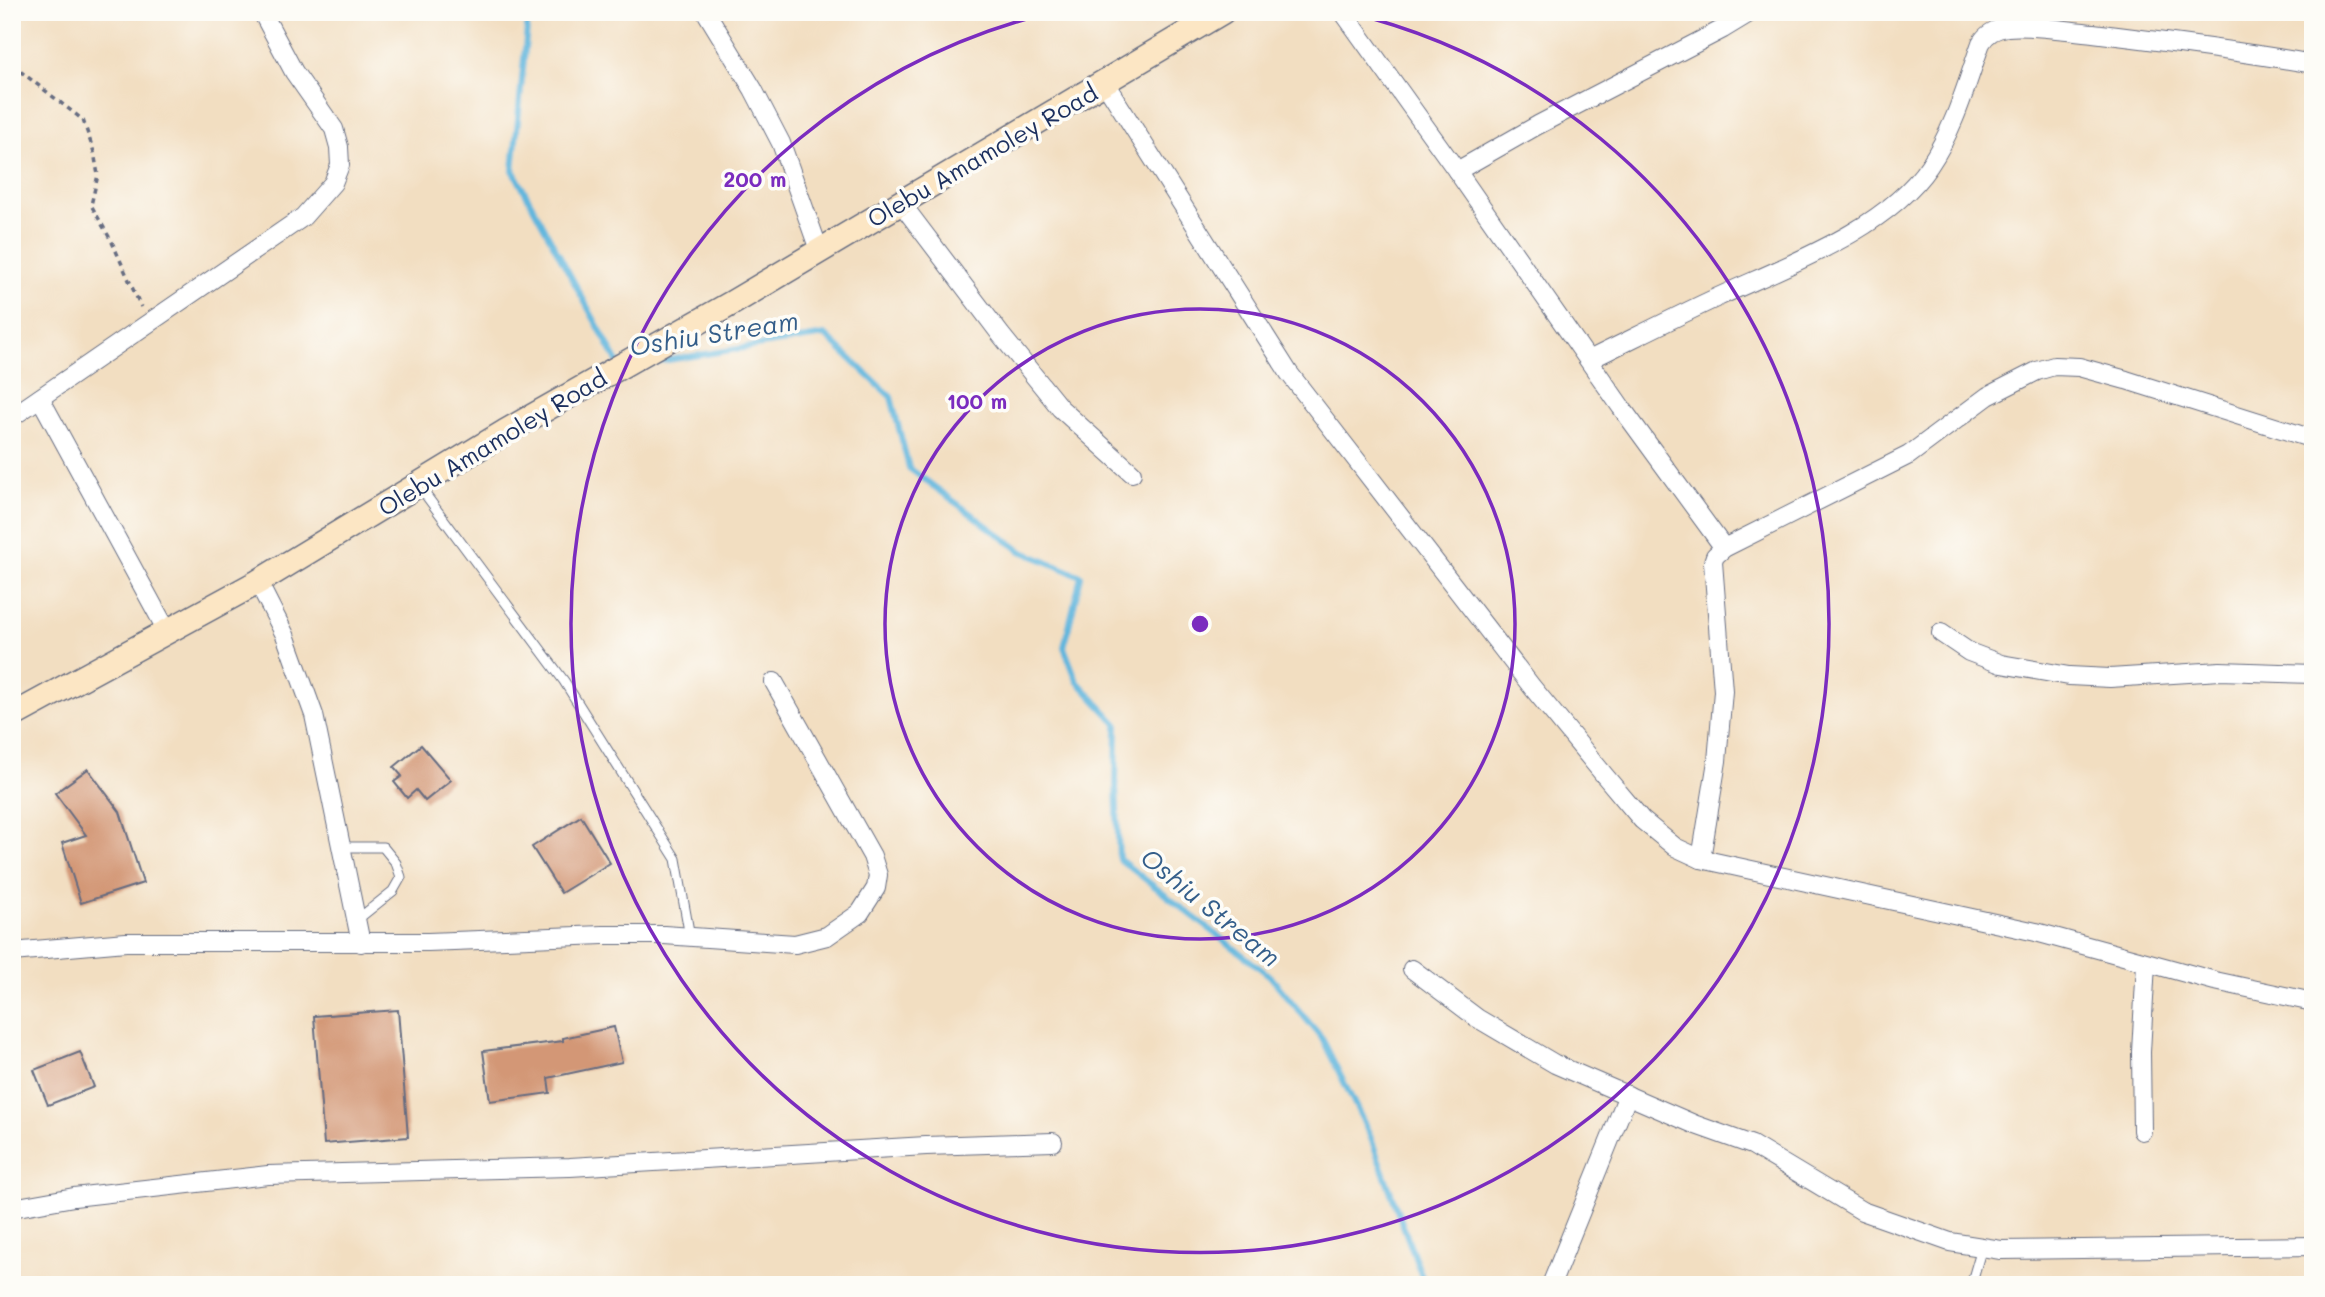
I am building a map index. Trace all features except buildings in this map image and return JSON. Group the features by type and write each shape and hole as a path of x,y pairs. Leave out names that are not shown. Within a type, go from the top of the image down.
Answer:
{"street":[{"path":"12,418 303,217 333,183 340,165 334,129 294,72 262,12"},
{"path":"706,12 753,89 781,143 819,250"},
{"name":"Olebu Amamoley Road","path":"12,716 258,582 1222,12"},
{"path":"1343,12 1724,548"},
{"path":"1457,171 1548,119 1751,12"},
{"path":"1589,360 1850,233 1908,193 1930,166 1945,138 1963,101 1981,43 1985,36 1994,30 2010,26 2181,43 2313,64"},
{"path":"1105,83 1289,373 1532,687 1642,820 1675,847 1701,859 2036,932 2146,963 2313,1002"},
{"path":"901,204 1000,335 1060,408 1132,473"},
{"path":"1701,859 1717,761 1723,691 1713,562 1715,556 1724,548 1909,455 1989,396 2037,371 2054,366 2079,367 2126,380 2313,439"},
{"path":"40,398 167,631"},
{"path":"258,582 285,635 314,715 361,943"},
{"path":"1941,634 1969,652 2001,664 2069,676 2110,678 2220,671 2313,674"},
{"path":"12,952 126,942 361,943 603,935 795,944 827,936 860,913 876,888 877,874 872,856 774,682"},
{"path":"2142,1131 2141,1052 2146,963"},
{"path":"1412,969 1477,1018 1555,1065 1696,1125 1752,1145 1862,1211 1950,1242 2001,1250 2071,1251 2313,1246"},
{"path":"1551,1285 1628,1096"},
{"path":"12,1208 74,1197 268,1175 570,1167 926,1146 1053,1142"}],"lane":[{"path":"418,485 564,681 676,859 690,937"},
{"path":"342,847 383,847 396,863 401,877 393,891 358,919"},
{"path":"1971,1285 1982,1247"}],"path":[{"path":"20,71 83,120 94,152 98,175 91,205 112,242 147,324"}],"waterway":[{"name":"Oshiu Stream","path":"525,12 528,18 513,170 618,363"},
{"name":"Oshiu Stream","path":"643,364 825,335 891,397 909,468 1021,551 1081,576 1064,647 1077,681 1117,724 1119,859 1270,976 1322,1038 1369,1133 1425,1285"}]}
